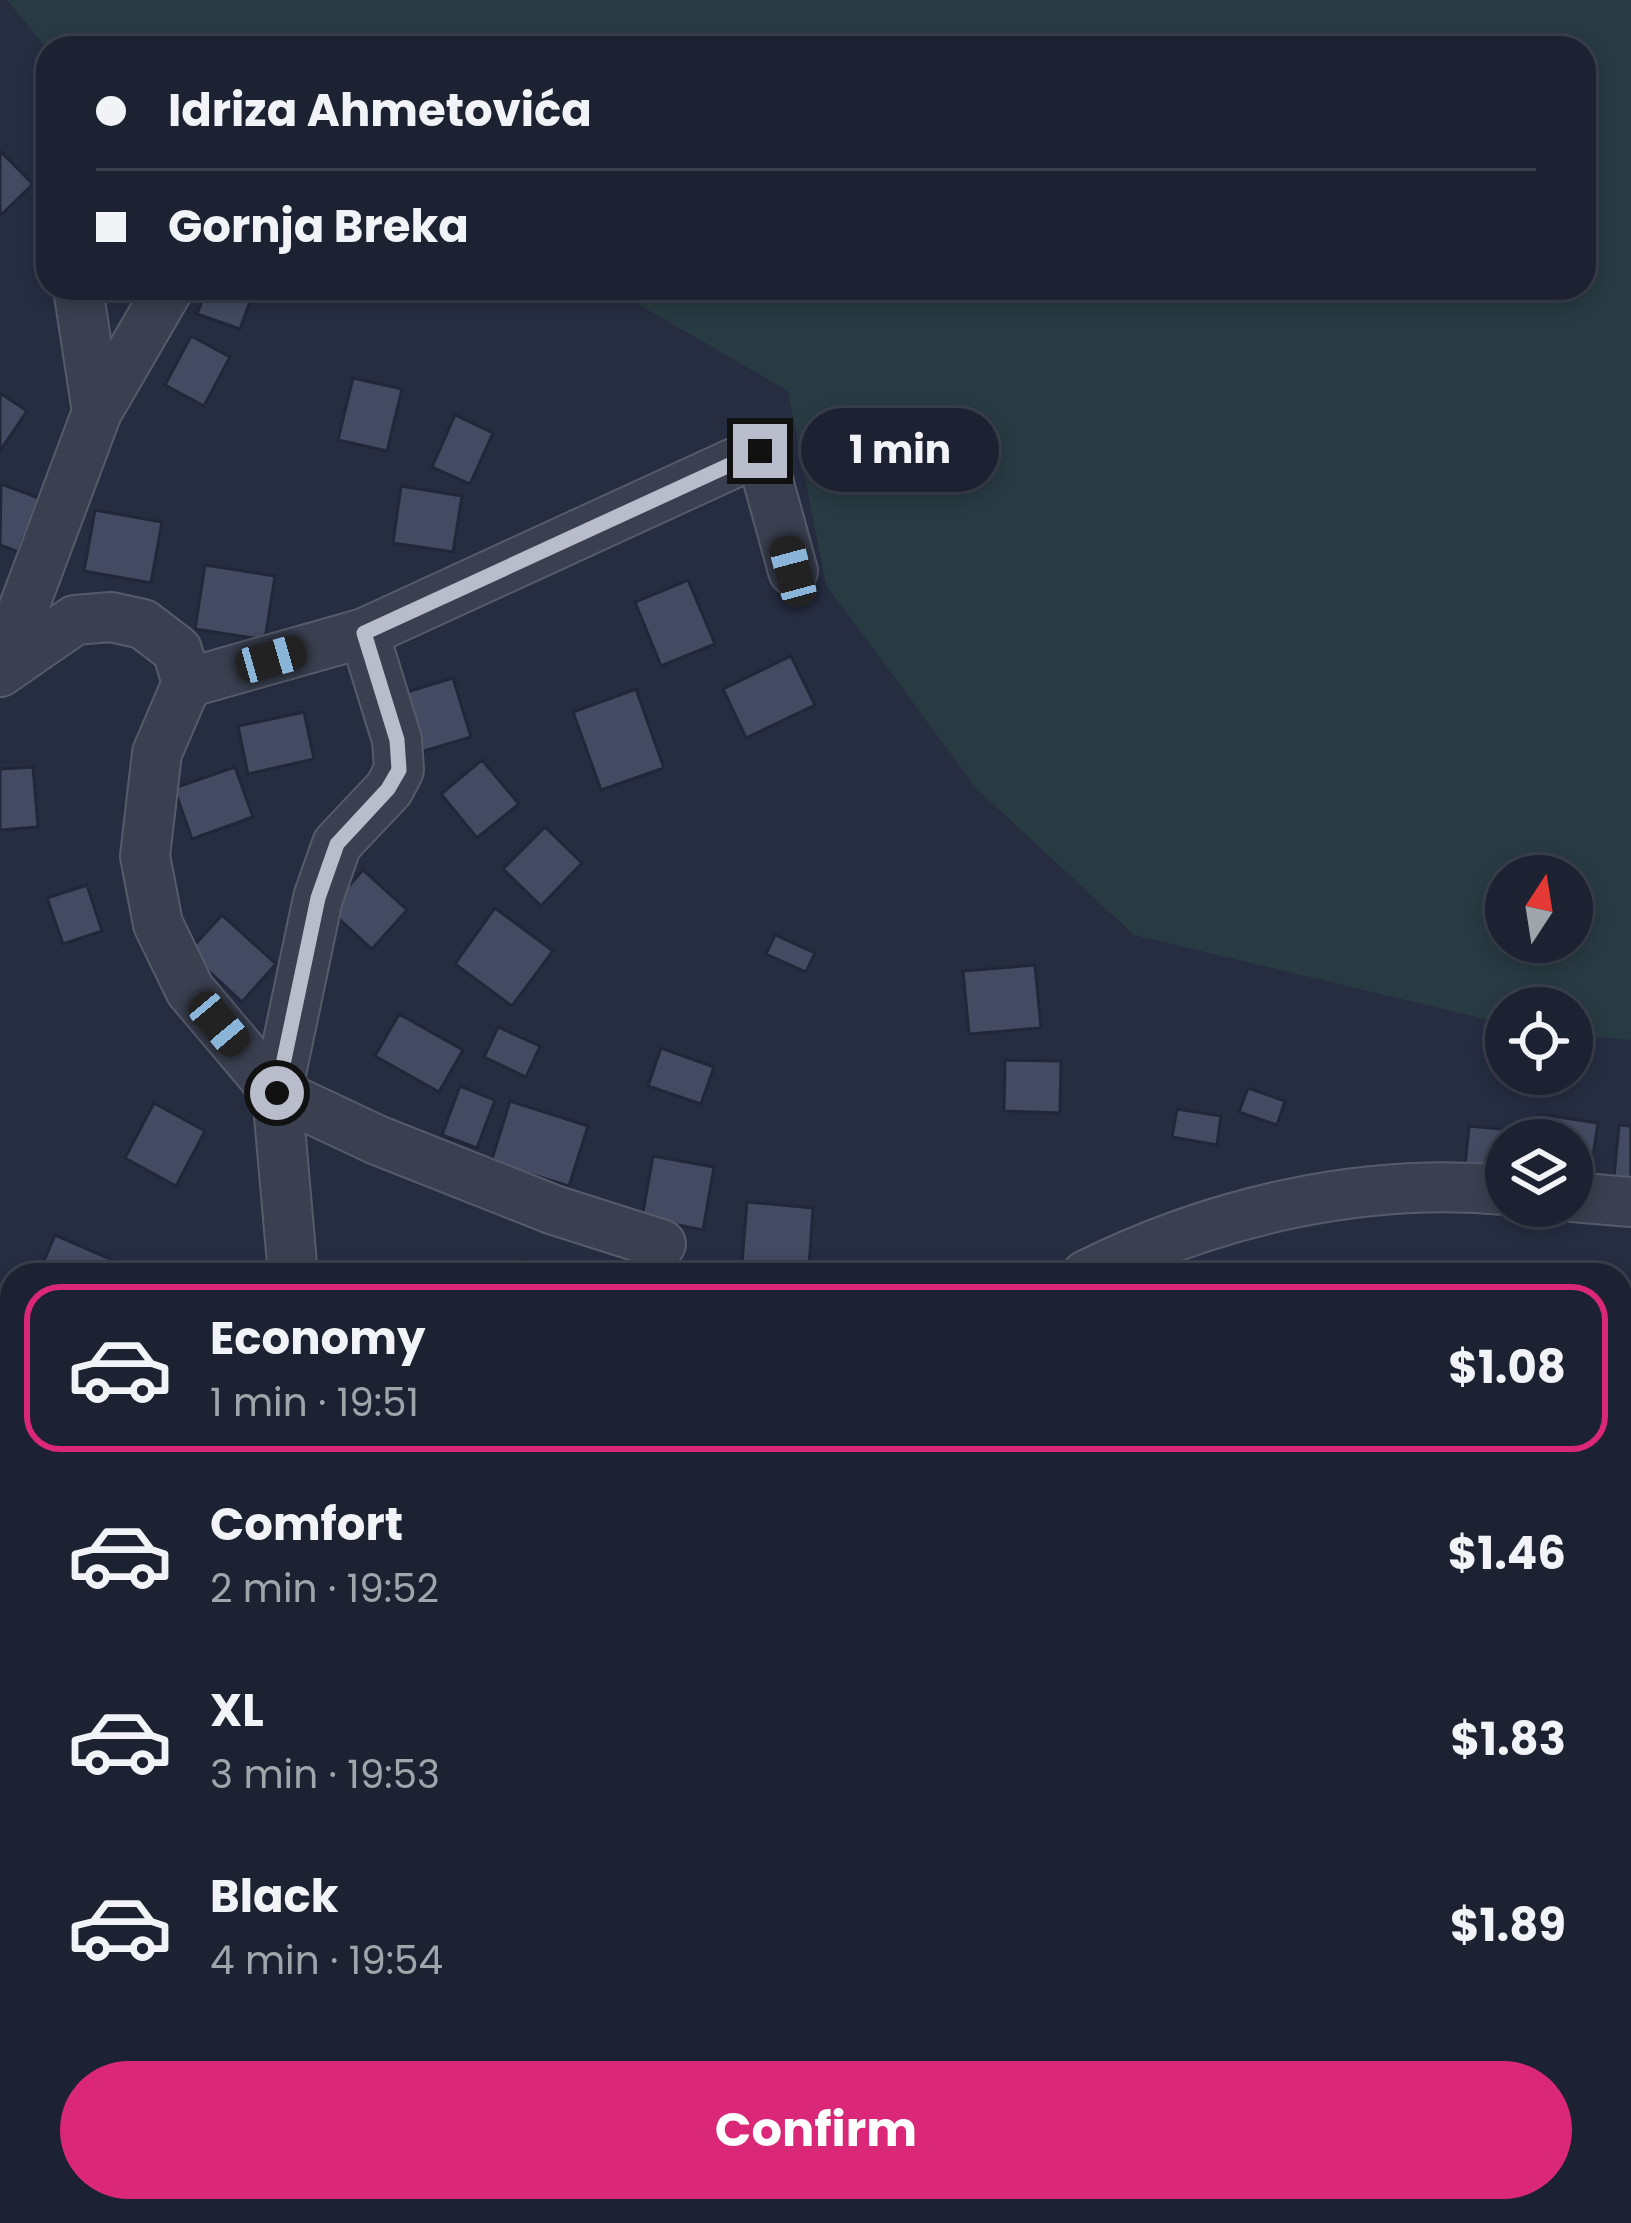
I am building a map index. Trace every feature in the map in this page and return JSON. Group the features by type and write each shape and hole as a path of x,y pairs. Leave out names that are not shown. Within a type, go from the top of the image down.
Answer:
{"street":[{"path":"80,300 97,412"},
{"path":"0,672 97,412 162,300"},
{"path":"188,683 364,633 760,451 793,571"},
{"path":"0,672 75,620 111,617 142,624 177,650 188,683 157,753 145,856 158,924 190,990 277,1093 377,1140 661,1244"},
{"path":"291,1263 277,1093 318,898 337,844 388,789 399,770 397,740 364,633"},
{"path":"1117,1263 1239,1215 1367,1190 1485,1190"},
{"path":"1593,1199 1631,1202"},
{"path":"1599,2223 1622,2223"}],"shaded area":[{"path":"7,0 1631,0 1631,1040 1593,1037 1593,987 1485,987 1485,1019 1134,935 977,789 826,585 788,391 631,300 1596,300 1596,36 37,36"}],"building":[{"path":"0,151 33,184 0,216"},
{"path":"202,300 251,300 240,329 197,314"},
{"path":"191,336 230,357 204,406 165,385"},
{"path":"353,378 402,389 387,451 338,440"},
{"path":"0,393 27,411 0,451"},
{"path":"455,415 493,433 470,484 432,467"},
{"path":"1,484 39,498 18,552 0,545"},
{"path":"401,486 462,496 453,552 393,543"},
{"path":"95,510 162,522 151,583 84,571"},
{"path":"205,565 275,576 265,640 195,629"},
{"path":"688,580 715,644 661,666 635,602"},
{"path":"791,656 815,705 746,738 723,689"},
{"path":"453,678 471,737 414,754 397,695"},
{"path":"636,689 664,768 601,790 573,712"},
{"path":"304,712 314,759 248,774 238,726"},
{"path":"482,760 519,804 477,838 441,794"},
{"path":"33,767 38,827 0,830 0,769"},
{"path":"235,767 253,817 192,839 174,788"},
{"path":"545,827 582,863 541,906 503,869"},
{"path":"363,870 407,910 372,949 328,909"},
{"path":"87,885 102,931 63,944 47,898"},
{"path":"495,908 553,951 512,1006 455,964"},
{"path":"222,915 276,964 242,1002 188,952"},
{"path":"775,935 815,953 806,972 766,954"},
{"path":"1035,965 1041,1028 969,1034 963,971"},
{"path":"399,1014 463,1050 439,1092 375,1056"},
{"path":"498,1027 540,1046 526,1077 484,1057"},
{"path":"661,1048 714,1067 701,1104 648,1086"},
{"path":"1005,1060 1061,1061 1060,1113 1004,1111"},
{"path":"460,1086 495,1100 477,1148 442,1135"},
{"path":"1248,1088 1285,1101 1277,1125 1239,1112"},
{"path":"510,1101 588,1126 569,1186 491,1162"},
{"path":"154,1103 205,1131 176,1186 125,1158"},
{"path":"1177,1109 1221,1116 1217,1145 1172,1137"},
{"path":"1619,1125 1631,1126 1631,1178 1614,1177"},
{"path":"1469,1126 1485,1127 1485,1169 1465,1167"},
{"path":"653,1156 714,1167 703,1230 642,1218"},
{"path":"747,1202 813,1208 809,1263 742,1263"},
{"path":"55,1235 119,1263 43,1263"}],"route":[{"path":"277,1093 318,898 337,844 388,789 399,770 397,740 364,633 760,451"}]}
